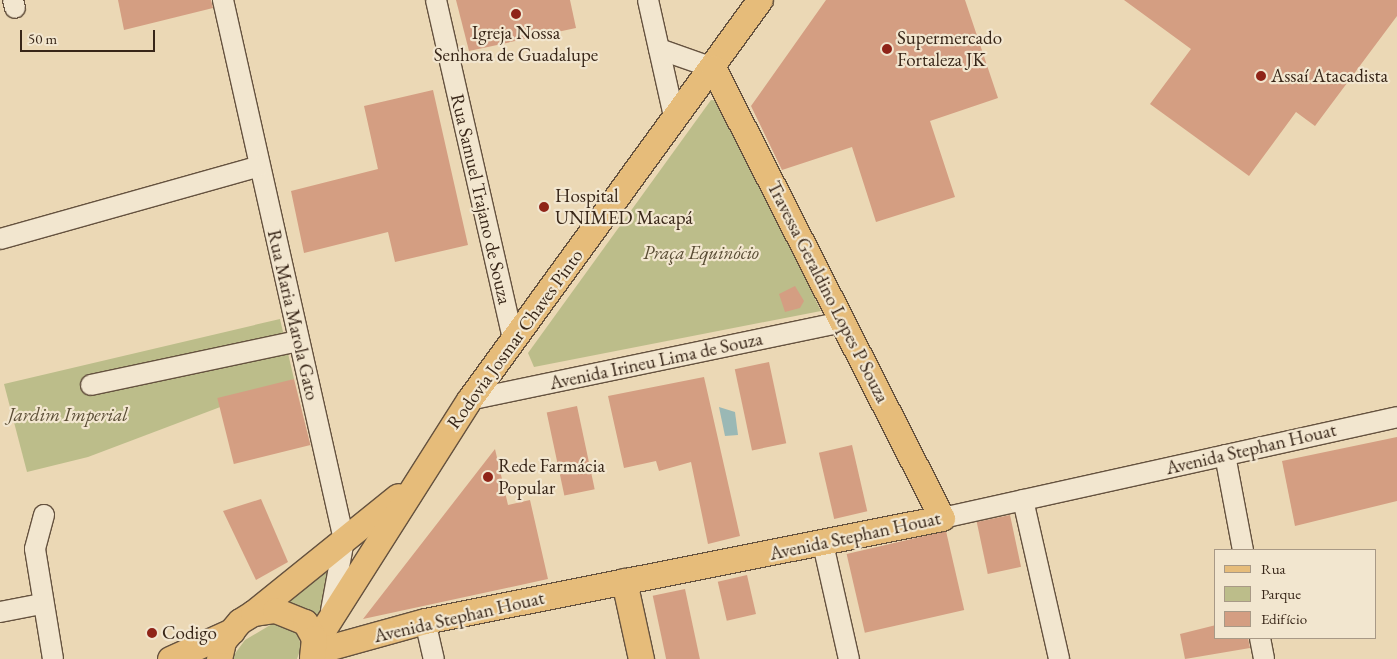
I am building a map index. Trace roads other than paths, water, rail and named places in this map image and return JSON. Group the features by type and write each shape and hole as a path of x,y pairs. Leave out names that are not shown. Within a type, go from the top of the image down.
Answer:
{"main road":[{"name":"Rodovia Josmar Chaves Pinto","path":"316,646 412,485 469,400 675,121 760,0"},
{"name":"Travessa Geraldino Lopes P Souza","path":"713,68 942,518"},
{"name":"Rodovia Josmar Chaves Pinto","path":"232,631 412,485"},
{"name":"Avenida Stephan Houat","path":"316,646 624,580 823,544 942,518"},
{"path":"624,580 641,659"},
{"path":"253,613 287,612 305,622 316,646"},
{"path":"170,659 232,631"},
{"path":"219,659 232,631"}],"street":[{"name":"Rua Maria Marola Gato","path":"223,0 344,540 316,646"},
{"name":"Rua Samuel Trajano de Souza","path":"436,0 513,339"},
{"path":"648,0 675,121"},
{"path":"659,49 713,68"},
{"path":"0,239 259,166"},
{"name":"Avenida Irineu Lima de Souza","path":"469,400 843,322"},
{"path":"91,385 298,341"},
{"name":"Avenida Stephan Houat","path":"942,518 1397,417"},
{"path":"1225,455 1243,549"},
{"path":"1023,500 1059,659"},
{"path":"44,515 35,549 41,604 53,659"},
{"path":"823,544 849,659"},
{"path":"0,612 41,604"},
{"path":"425,622 434,659"},
{"path":"1260,639 1264,659"}],"water":[{"path":"719,407 735,412 738,435 725,436"}],"place":[{"name":"Igreja Nossa Senhora de Guadalupe","path":"516,14"},
{"name":"Supermercado Fortaleza JK","path":"887,49"},
{"name":"Assaí Atacadista","path":"1261,76"},
{"name":"Hospital UNIMED Macapá","path":"544,207"},
{"name":"Rede Farmácia Popular","path":"488,477"},
{"name":"Codigo","path":"152,633"}],"park label":[{"name":"Praça Equinócio","path":"701,253"},
{"name":"Jardim Imperial","path":"68,415"}]}
